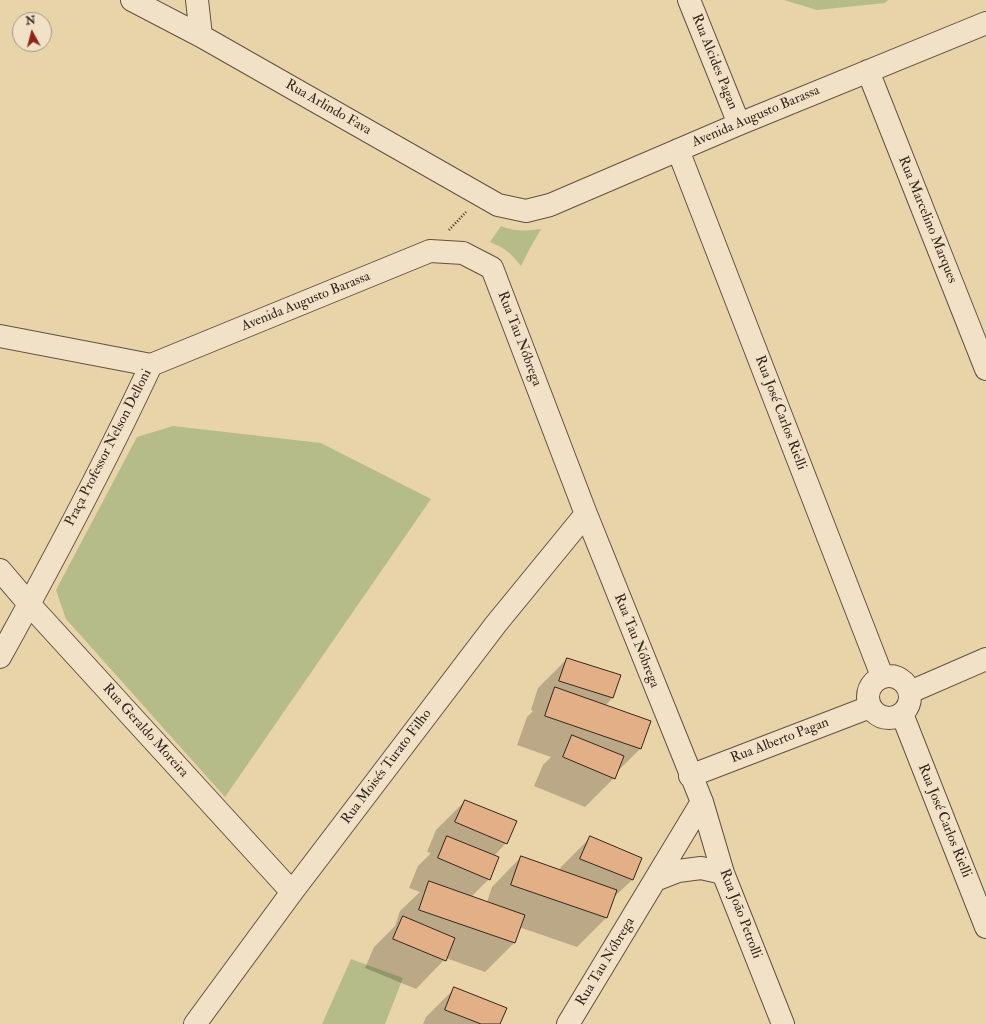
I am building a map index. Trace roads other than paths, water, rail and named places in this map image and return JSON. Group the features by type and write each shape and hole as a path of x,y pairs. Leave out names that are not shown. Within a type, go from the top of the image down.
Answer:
{"street":[{"name":"Rua Arlindo Fava","path":"132,0 201,36 482,196 498,204 526,211"},
{"path":"197,0 201,36"},
{"name":"Rua Alcides Pagan","path":"690,0 739,124"},
{"name":"Avenida Augusto Barassa","path":"526,211 550,205 739,124 986,23"},
{"name":"Rua Marcelino Marques","path":"868,71 986,368"},
{"name":"Rua José Carlos Rielli","path":"678,150 882,676"},
{"name":"Avenida Augusto Barassa","path":"151,365 430,251 463,253"},
{"name":"Rua Tau Nóbrega","path":"463,253 492,268 586,514 690,776 702,802 568,1024"},
{"name":"Praça Professor Nelson Delloni","path":"0,336 151,365 130,410 0,657"},
{"name":"Rua Moisés Turato Filho","path":"195,1024 292,892 496,624 586,514"},
{"name":"Rua Geraldo Moreira","path":"0,570 29,604 292,892"},
{"path":"910,692 986,659"},
{"path":"882,676 894,676 905,682 910,692 909,704 902,714 890,718 878,716 870,707 868,698 869,689 874,681 882,676"},
{"name":"Rua Alberto Pagan","path":"690,776 870,707"},
{"name":"Rua José Carlos Rielli","path":"902,714 986,927"},
{"name":"Rua João Petrolli","path":"702,802 723,873 783,1024"},
{"path":"655,880 678,871 702,868 723,873"}]}
